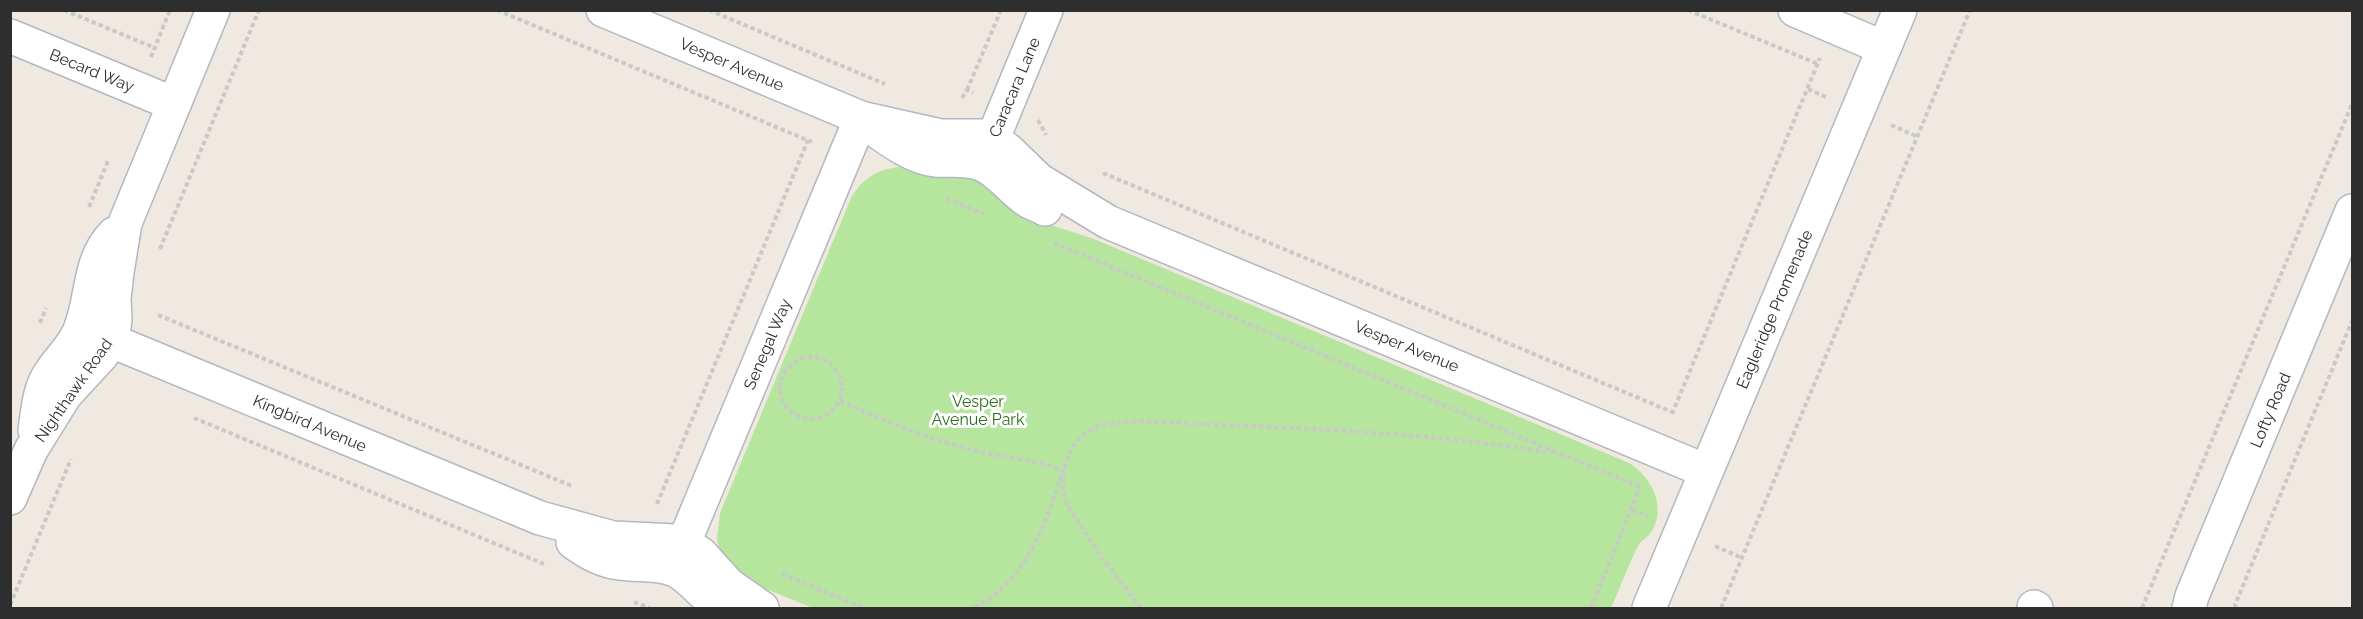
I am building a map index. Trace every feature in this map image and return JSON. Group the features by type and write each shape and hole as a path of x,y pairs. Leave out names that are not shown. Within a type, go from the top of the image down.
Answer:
{"street":[{"name":"Nighthawk Road","path":"10,498 31,450 65,395 101,356 111,341 115,320 114,299 117,272 125,223 213,10"},
{"name":"Vesper Avenue","path":"603,10 861,118 891,142 917,155 935,160 964,160 987,152 997,173 1028,201 1048,210 1108,222 1706,471"},
{"name":"Caracara Lane","path":"987,152 1046,10"},
{"path":"1795,10 1884,48"},
{"name":"Eagleridge Promenade","path":"1649,609 1900,10"},
{"name":"Becard Way","path":"10,36 174,104"},
{"name":"Senegal Way","path":"683,546 861,118"},
{"name":"Lofty Road","path":"2189,609 2352,212"},
{"name":"Nighthawk Road","path":"31,450 43,388 50,373 80,331 97,261 107,241 125,223"},
{"name":"Kingbird Avenue","path":"80,331 111,341 540,518 613,538 675,541 701,554 729,585 762,609"},
{"path":"683,546 683,575 707,597 727,609"}],"path":[{"path":"64,10 154,48"},
{"path":"138,89 170,10"},
{"path":"497,10 846,157"},
{"path":"709,10 895,88"},
{"path":"956,100 964,97 1001,10"},
{"path":"1688,10 1818,64"},
{"path":"1721,609 1970,10"},
{"path":"1591,609 1833,26"},
{"path":"967,90 1040,121 1048,141"},
{"path":"2142,609 2352,104"},
{"path":"683,546 651,519 808,140"},
{"path":"87,210 110,156"},
{"path":"1096,170 1672,412"},
{"path":"944,198 988,216"},
{"path":"1043,239 1640,487"},
{"path":"38,328 47,307"},
{"path":"158,315 574,487"},
{"path":"2236,609 2235,605 2352,321"},
{"path":"802,358 822,359 831,364 841,381 840,401 834,409 819,418 800,417 785,405 780,387 781,378 786,369 802,358"},
{"path":"840,401 904,429 943,442 971,450 1042,462 1063,470"},
{"path":"193,417 552,567"},
{"path":"972,609 995,594 1018,572 1051,509 1073,446 1084,434 1099,426 1138,422 1432,436 1559,454"},
{"path":"1063,470 1063,488 1067,505 1102,558 1141,609"},
{"path":"771,570 864,609"},
{"path":"628,599 650,609"}],"green space":[{"name":"Vesper Avenue Park","path":"900,167 969,174 1036,220 1094,239 1629,463 1644,475 1649,483 1657,501 1658,511 1652,531 1638,545 1611,608 813,608 749,582 720,554 717,539 720,513 851,198 860,185 871,176 884,170"}]}
